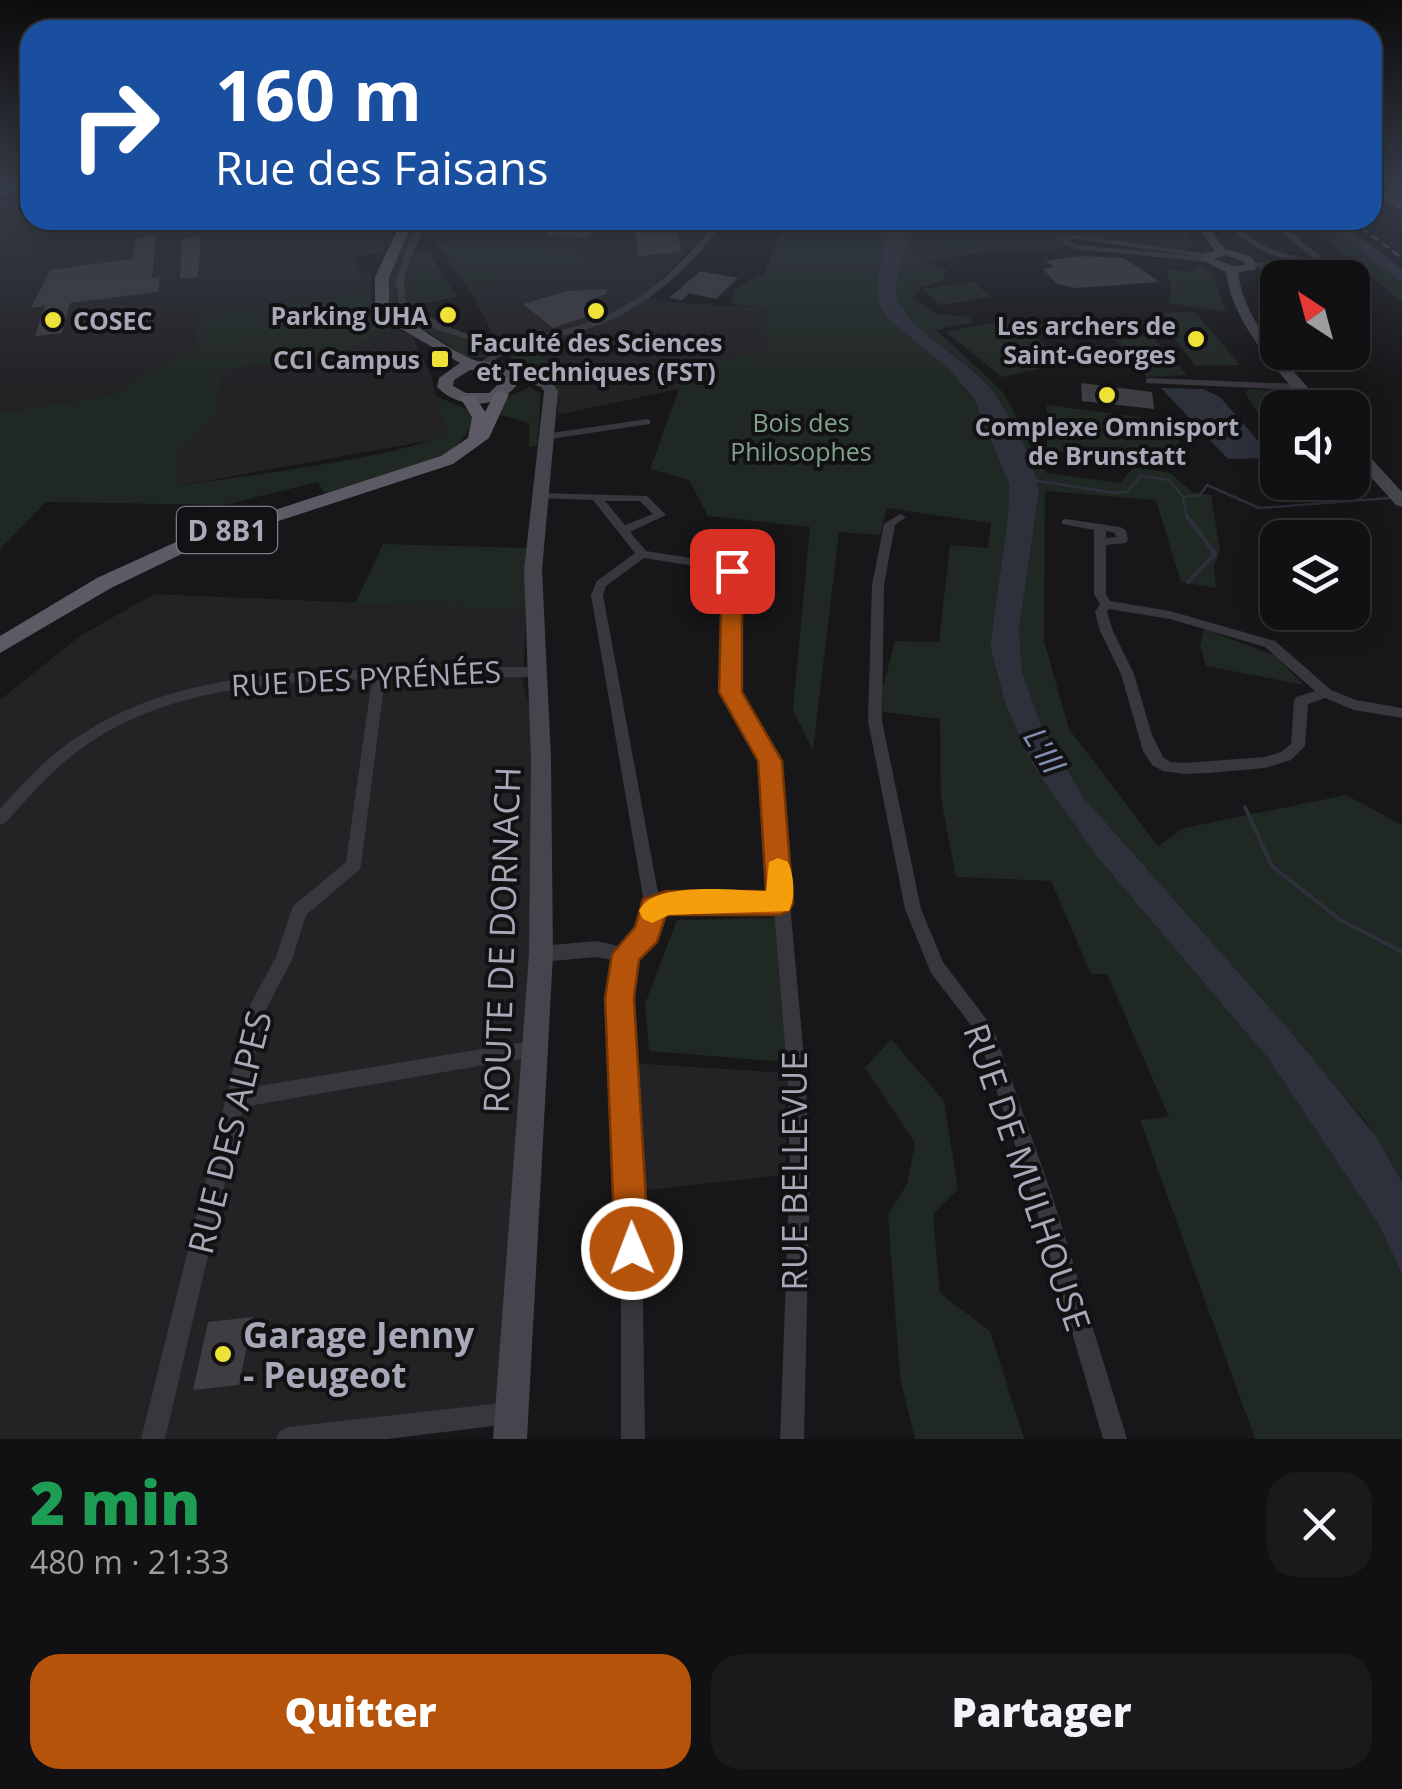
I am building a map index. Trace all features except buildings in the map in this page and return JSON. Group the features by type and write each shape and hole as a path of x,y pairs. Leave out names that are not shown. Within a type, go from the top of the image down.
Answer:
{"highway":[{"name":"D 8B1","path":"0,646 104,584 183,546 262,517 423,470 467,446 483,435 505,367"},
{"path":"467,446 480,417 469,399"}],"main road":[{"path":"392,256 380,298 385,308 442,346 478,364 505,367"},
{"path":"1208,258 1212,256"},
{"path":"1241,256 1253,264"},
{"path":"1208,258 1232,270 1253,264"},
{"path":"1232,270 1231,281 1249,316 1302,390"},
{"path":"442,346 454,372"},
{"path":"478,364 454,372 445,387 469,399 505,367"},
{"name":"ROUTE DE DORNACH","path":"505,367 540,386 548,404 533,584 541,954 510,1439"},
{"path":"1370,466 1398,497"}],"street":[{"path":"408,256 398,288 407,310 462,336 505,367 576,330 626,312 692,256"},
{"path":"1183,256 1208,258"},
{"path":"1196,256 1208,258"},
{"path":"1253,264 1260,265"},
{"path":"1149,382 1299,387"},
{"path":"544,440 648,422"},
{"path":"539,496 643,498 660,514 624,530"},
{"path":"596,498 642,554 601,584 597,595 653,908 647,933 626,954 619,998 631,1173 633,1439"},
{"name":"RUE DE MULHOUSE","path":"900,517 890,524 878,584 874,706 913,908 937,967 984,1028 1043,1198 1115,1439"},
{"path":"1066,522 1101,534 1100,594 1106,604 1170,615 1270,644 1326,694 1354,705 1402,713"},
{"name":"RUE BELLEVUE","path":"642,554 723,566 734,575 730,692 770,761 800,1172 792,1439"},
{"path":"1106,604 1101,612 1103,624 1130,680 1145,748 1158,764 1169,770 1280,760 1298,746 1301,701 1326,694"},
{"name":"RUE DES PYRÉNÉES","path":"0,819 63,756 110,722 150,703 204,688 256,680 380,674 537,672"},
{"name":"RUE DES ALPES","path":"153,1439 257,1009 284,960 299,911 353,864 380,674"},
{"path":"653,908 666,903 780,903"},
{"path":"541,954 596,948 626,954"},
{"path":"235,1099 536,1049"},
{"path":"288,1439 512,1412"}],"shaded area":[{"path":"0,256 360,256 354,257 361,273 372,274 371,293 240,310 196,348 111,395 0,412"},
{"path":"586,256 683,256 644,296 663,302 767,308 764,355 689,361 679,389 557,415 559,393 566,392 527,346 545,335 506,340 494,336 472,294 517,270 577,269"},
{"path":"914,256 961,256 929,261"},
{"path":"395,328 412,335 430,373 447,431 438,439 178,486 176,457 216,414 224,370 340,354"},
{"path":"154,594 526,610 523,683 535,730 531,937 495,1421 372,1439 0,1439 0,700 80,636"},
{"path":"631,1063 787,1073 785,1175 639,1191"}],"green space":[{"path":"397,256 405,256 395,287 400,307 424,322 487,345 495,351 491,357 464,358 387,304 388,271"},
{"path":"412,256 430,256 457,297 409,306 403,291"},
{"path":"445,256 587,256 578,269 517,270 472,294"},
{"name":"Bois des Philosophes","path":"771,256 891,256 888,319 950,370 974,399 1009,485 990,646 1005,703 1032,764 1267,1057 1379,1225 1402,1274 1402,1439 1255,1439 1140,1120 1169,1117 1107,974 1091,974 1051,881 956,877 941,798 940,719 883,712 883,687 895,641 939,642 950,545 988,548 991,523 887,508 880,535 839,532 813,750 793,710 810,527 708,516 689,480 650,469 689,361 764,355 767,308 731,304 735,289 765,273"},
{"path":"914,256 947,270 942,281 920,288 913,298 936,314 969,317 973,322 936,330 1003,392 1046,473 1120,483 1134,467 1170,473 1194,493 1211,495 1220,550 1214,566 1216,588 1181,582 1156,500 1045,491 1044,641 1069,729 1158,846 1184,828 1346,795 1402,825 1402,1182 1367,1123 1084,798 1042,727 1022,672 1019,629 1039,492 1036,478 1018,434 993,392 975,372 921,329 901,306 897,295 902,257"},
{"path":"1347,256 1368,256 1402,283 1402,302 1370,275 1370,260 1351,260"},
{"path":"1200,264 1212,274 1226,312 1169,303 1171,283 1165,269 1192,272"},
{"path":"973,282 991,297 940,305 923,289"},
{"path":"371,293 373,310 395,328 340,354 224,370 216,414 176,457 179,486 363,457 430,440 447,431 434,395 472,412 468,431 437,459 389,477 324,493 318,482 225,505 46,502 0,549 0,412 111,395 195,348 199,315"},
{"name":"Les archers de Saint-Georges","path":"1195,312 1240,365 1196,366 1154,313"},
{"path":"1010,319 1069,362 1002,377 946,332"},
{"path":"1152,336 1187,375 1147,377 1114,338"},
{"path":"517,346 540,356 563,386 567,393 559,393 557,409 554,390 510,361 509,352"},
{"path":"530,387 541,394 537,446 529,447 529,423 497,414 505,398"},
{"path":"1251,389 1270,390 1260,390 1260,414 1251,404 1245,392"},
{"path":"1047,405 1176,422 1183,468 1047,450"},
{"path":"383,544 529,548 526,610 355,604"},
{"path":"1204,629 1274,655 1304,685 1206,666 1200,646"},
{"path":"775,918 787,1062 649,1051 645,1004 677,920"},
{"path":"891,1039 944,1101 958,1189 933,1214 940,1293 990,1331 1024,1439 915,1439 900,1377 888,1215 907,1184 915,1143 865,1068"}],"water":[{"name":"L'Ill","path":"882,256 903,256 897,295 901,306 921,329 984,381 1002,405 1031,464 1039,492 1019,629 1022,672 1042,727 1084,798 1289,1030 1375,1135 1402,1182 1402,1274 1379,1225 1267,1057 1096,855 1032,764 1005,703 990,646 1009,485 974,399 950,370 888,319 878,301"},
{"path":"1368,256 1385,256 1402,269 1402,283"},
{"path":"1161,388 1203,389 1220,397 1260,443 1260,458 1228,459"}],"waterway":[{"path":"1033,480 1114,493 1127,492 1141,476 1169,480 1183,497"},
{"path":"1183,497 1200,495 1207,485 1259,508 1402,497"},
{"path":"1183,497 1187,518"},
{"path":"1187,516 1215,554 1188,582"},
{"path":"1245,807 1272,866 1339,919 1402,952"}],"slow traffic":[{"path":"652,911 666,903 780,903 778,870"}],"place":[{"name":"Faculté des Sciences et Techniques (FST)","path":"596,311"},
{"name":"Parking UHA","path":"448,315"},
{"name":"COSEC","path":"53,320"},
{"name":"Les archers de Saint-Georges","path":"1196,339"},
{"name":"CCI Campus","path":"440,359"},
{"name":"Complexe Omnisport de Brunstatt","path":"1107,395"},
{"name":"Garage Jenny - Peugeot","path":"223,1354"}],"route":[{"path":"632,1249 619,998 626,954 647,933 653,908 666,903 780,903 770,761 730,692 732,571"}]}
